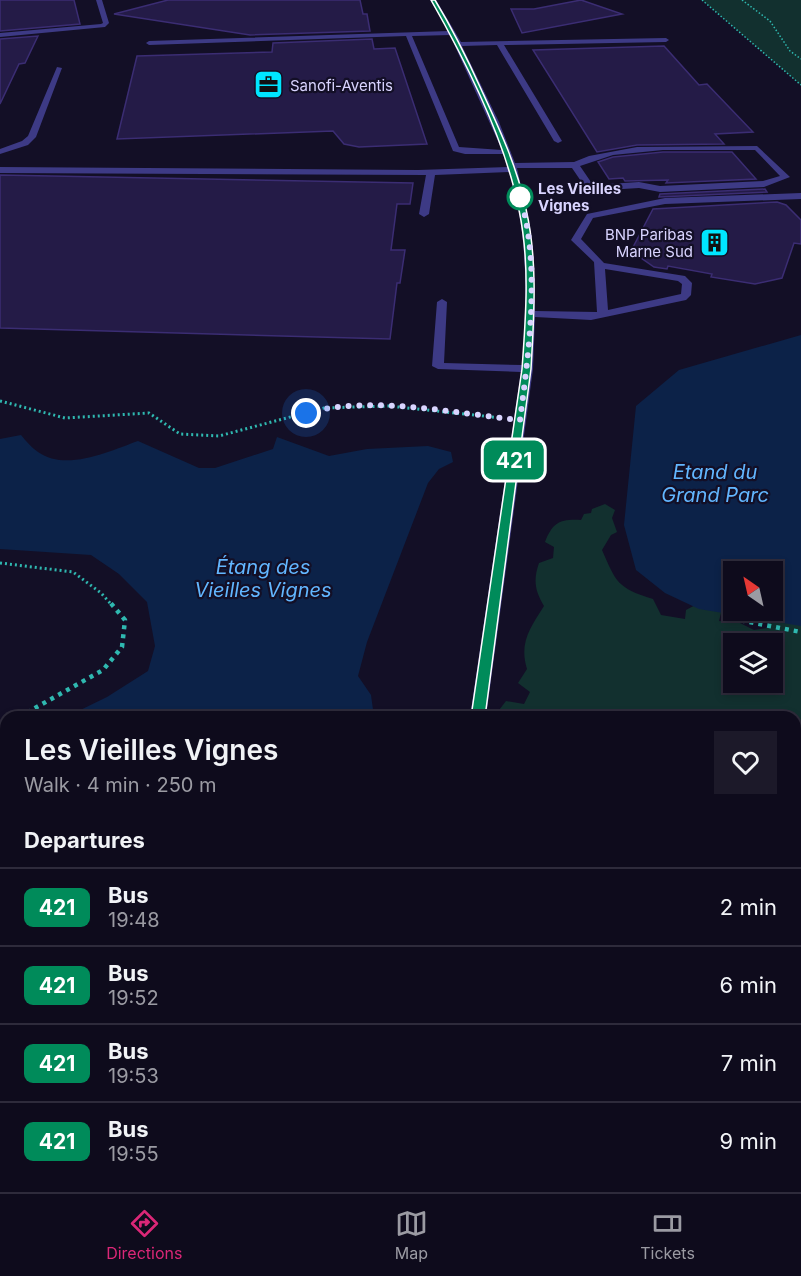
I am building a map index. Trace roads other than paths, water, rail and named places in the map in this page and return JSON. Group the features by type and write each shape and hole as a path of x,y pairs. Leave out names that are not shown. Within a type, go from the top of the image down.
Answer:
{"street":[{"path":"0,35 103,27 106,23 99,0"},
{"path":"433,0 455,39 507,152 523,210 529,252 530,314 527,369 479,711"},
{"path":"409,36 456,149 465,152 507,152"},
{"path":"149,43 409,36 499,43 666,40"},
{"path":"499,43 558,141"},
{"path":"0,152 25,143 32,137 59,68"},
{"path":"0,170 431,172 574,165 595,155 621,151 757,148 786,177 764,184 660,189 639,185 590,188 574,165"},
{"path":"424,214 431,172"},
{"path":"603,315 600,265 596,258 576,240 590,216 665,201 801,196"},
{"path":"530,314 581,317 603,315 682,298 686,295 687,283 681,279 600,265"},
{"path":"442,302 438,366 527,369"}],"water":[{"name":"Etand du Grand Parc","path":"801,335 801,626 771,621 783,621 783,561 723,561 723,613 699,609 665,593 636,570 624,525 636,406 679,370"},
{"name":"Étang des Vieilles Vignes","path":"21,435 38,452 49,458 62,460 88,458 138,441 199,468 215,468 273,449 277,437 329,456 367,449 428,446 451,452 453,462 439,469 428,483 367,642 358,676 371,695 373,711 78,711 107,697 148,671 155,646 147,602 119,574 91,555 0,549 0,439"}],"place":[{"name":"Sanofi-Aventis","path":"269,85"},
{"name":"Les Vieilles Vignes","path":"520,197"},
{"name":"BNP Paribas Marne Sud","path":"714,243"}]}
